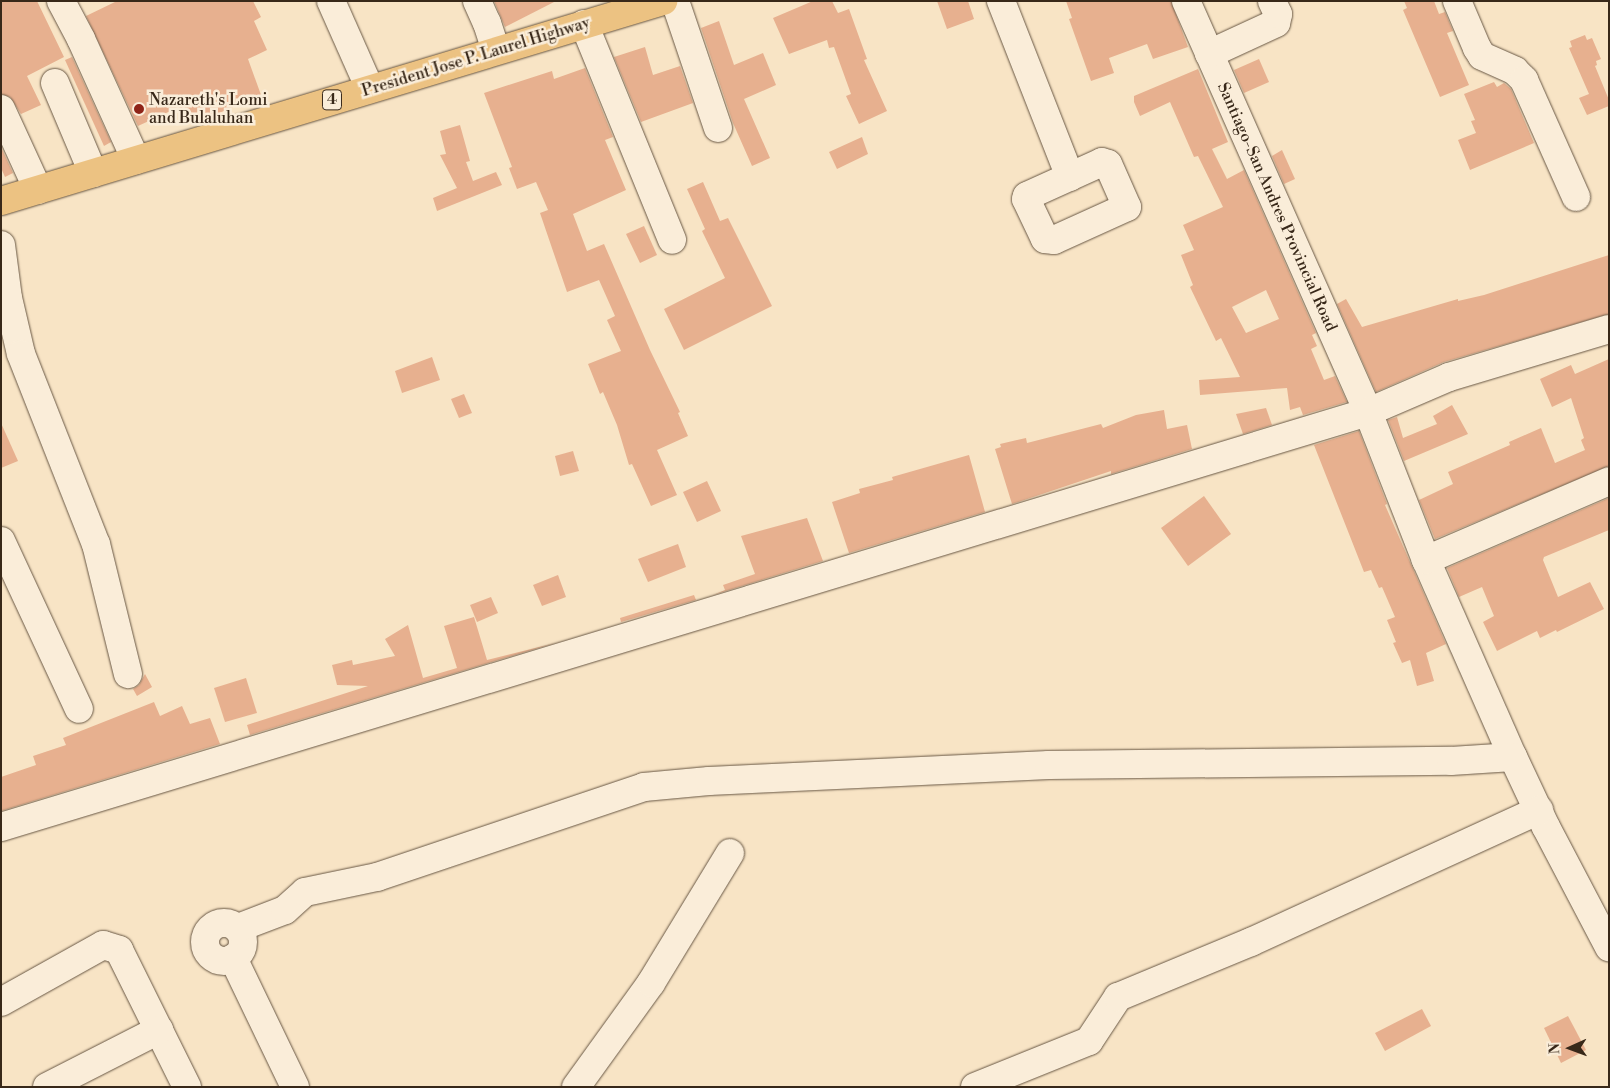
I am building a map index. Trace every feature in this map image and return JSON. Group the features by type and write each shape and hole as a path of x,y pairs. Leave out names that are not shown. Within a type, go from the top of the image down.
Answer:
{"highway":[{"name":"President Jose P. Laurel Highway","path":"1,201 663,1"}],"street":[{"path":"61,1 81,39 136,160"},
{"path":"331,1 370,89"},
{"path":"477,1 488,23 496,50"},
{"path":"675,1 718,128"},
{"path":"1001,1 1070,177"},
{"name":"Santiago-San Andres Provincial Road","path":"1186,1 1368,412 1426,560 1513,757 1538,810 1609,947"},
{"path":"1456,1 1476,48 1482,56 1515,71 1524,80 1576,197"},
{"path":"1209,54 1273,25 1278,20 1275,8"},
{"path":"584,24 672,240"},
{"path":"55,83 94,173"},
{"path":"1,110 38,190"},
{"path":"1,245 8,298 21,354 96,544 128,674"},
{"path":"1,827 1368,412 1449,376 1609,329"},
{"path":"1426,560 1609,481"},
{"path":"1,541 79,709"},
{"path":"295,1087 233,958 221,961 210,955 205,943 205,936 208,930 219,923 226,922 238,928 285,910 312,912 377,876 644,787 709,781 1049,765 1451,761 1513,757"},
{"path":"975,1087 1089,1041 1118,997 1251,942 1538,810"},
{"path":"576,1087 651,984 730,853"},
{"path":"1,1002 103,945 119,950 187,1087"},
{"path":"48,1087 159,1030"}],"building":[{"path":"1,1 37,1 64,57 27,76 41,105 21,114 10,97 1,94"},
{"path":"117,1 253,1 261,17 254,21 267,50 248,59 261,95 212,116 210,113 182,120 179,107 138,126 86,16"},
{"path":"494,1 556,1 505,27"},
{"path":"813,1 832,1 838,13 849,9 867,59 864,60 887,111 859,124 846,96 851,94 834,47 829,48 827,40 789,54 773,18"},
{"path":"937,1 968,1 974,19 947,29"},
{"path":"1066,1 1171,1 1188,47 1153,59 1147,44 1109,58 1114,73 1091,81 1069,19 1072,18"},
{"path":"1404,1 1434,1 1439,14 1445,12 1453,31 1447,33 1469,85 1440,97 1403,10 1407,8"},
{"path":"719,21 734,65 763,53 776,85 744,99 770,158 752,166 733,123 701,28"},
{"path":"1585,35 1587,40 1592,38 1601,59 1596,61 1597,65 1595,66 1609,100 1609,106 1587,115 1579,98 1589,94 1569,48 1572,47 1570,41"},
{"path":"645,47 653,75 680,66 693,103 641,122 614,57"},
{"path":"72,57 111,142 104,146 65,60"},
{"path":"1259,59 1269,82 1244,93 1234,70"},
{"path":"585,68 613,137 605,140 626,190 573,214 587,251 604,244 650,350 680,412 678,413 688,436 657,450 677,495 651,506 632,464 629,465 617,425 603,392 600,394 588,364 621,351 607,320 615,316 599,280 567,292 540,213 548,210 536,182 517,189 509,168 512,167 484,93 552,71 554,79"},
{"path":"1198,69 1228,142 1212,149 1227,179 1244,170 1316,333 1312,335 1317,346 1311,349 1324,380 1335,376 1347,402 1303,415 1300,407 1290,410 1287,388 1200,395 1199,380 1240,377 1221,338 1216,341 1190,287 1193,285 1181,255 1194,250 1183,225 1223,207 1198,156 1194,157 1170,102 1140,116 1134,102 1134,96","holes":["1266,290 1279,319 1246,333 1232,307"]},
{"path":"1494,82 1497,87 1504,83 1511,89 1534,143 1470,170 1458,140 1476,133 1471,121 1475,120 1464,94"},
{"path":"460,125 470,161 466,162 473,181 496,172 502,185 437,211 433,198 457,188 440,155 446,154 440,131"},
{"path":"862,137 868,154 837,169 829,152"},
{"path":"1,147 13,173 5,177 1,168"},
{"path":"1282,150 1295,179 1284,184 1272,156"},
{"path":"703,182 720,221 728,218 772,306 684,350 664,309 725,278 702,231 705,229 687,189"},
{"path":"644,226 657,255 640,263 626,234"},
{"path":"1609,255 1609,314 1444,362 1376,392 1337,304 1346,299 1362,327 1458,299 1458,301 1484,295"},
{"path":"432,357 440,380 402,393 395,371"},
{"path":"1609,359 1609,466 1435,539 1419,500 1453,484 1448,472 1510,445 1509,442 1541,428 1555,463 1585,450 1581,440 1584,438 1571,398 1552,407 1540,379 1571,365 1575,374"},
{"path":"464,394 472,413 459,418 451,399"},
{"path":"1452,405 1468,434 1404,461 1388,420 1397,417 1403,438 1437,424 1433,416"},
{"path":"1266,408 1272,425 1243,434 1236,414"},
{"path":"1164,410 1167,429 1187,425 1192,449 1111,474 1111,471 1012,504 995,449 1001,447 1000,444 1026,438 1027,443 1101,424 1103,428 1136,415"},
{"path":"1,423 18,461 1,468"},
{"path":"1359,431 1387,504 1385,505 1446,644 1426,653 1434,681 1417,686 1410,660 1402,663 1393,643 1396,642 1387,620 1395,617 1382,587 1379,588 1371,570 1364,572 1314,445"},
{"path":"573,451 579,471 560,476 555,456"},
{"path":"969,455 985,512 849,553 832,502 860,493 859,489 893,480 892,477"},
{"path":"707,481 721,511 697,522 683,492"},
{"path":"1204,496 1231,534 1188,566 1161,528"},
{"path":"1609,498 1609,530 1544,557 1543,560 1558,597 1590,582 1604,609 1557,632 1556,630 1540,638 1537,631 1497,651 1483,622 1494,616 1482,587 1459,597 1447,568"},
{"path":"807,518 823,561 713,595 725,590 723,585 755,574 741,536"},
{"path":"678,544 686,567 648,582 638,559"},
{"path":"558,575 566,597 542,606 533,585"},
{"path":"694,595 696,600 621,622 620,618"},
{"path":"491,597 498,613 477,622 470,605"},
{"path":"474,617 487,660 555,643 250,735 247,725 368,686 337,685 332,665 352,660 353,665 395,656 385,639 408,625 423,678 457,668 444,626"},
{"path":"145,674 152,687 137,696 133,689 139,685"},
{"path":"246,678 257,713 225,722 214,688"},
{"path":"154,702 160,716 182,706 190,724 210,718 220,744 1,811 1,777 36,765 33,756 66,745 63,738"},
{"path":"1422,1009 1431,1026 1385,1051 1375,1033"},
{"path":"1568,1016 1586,1050 1561,1063 1544,1028"}],"place":[{"name":"Nazareth's Lomi and Bulaluhan","path":"139,109"}]}
